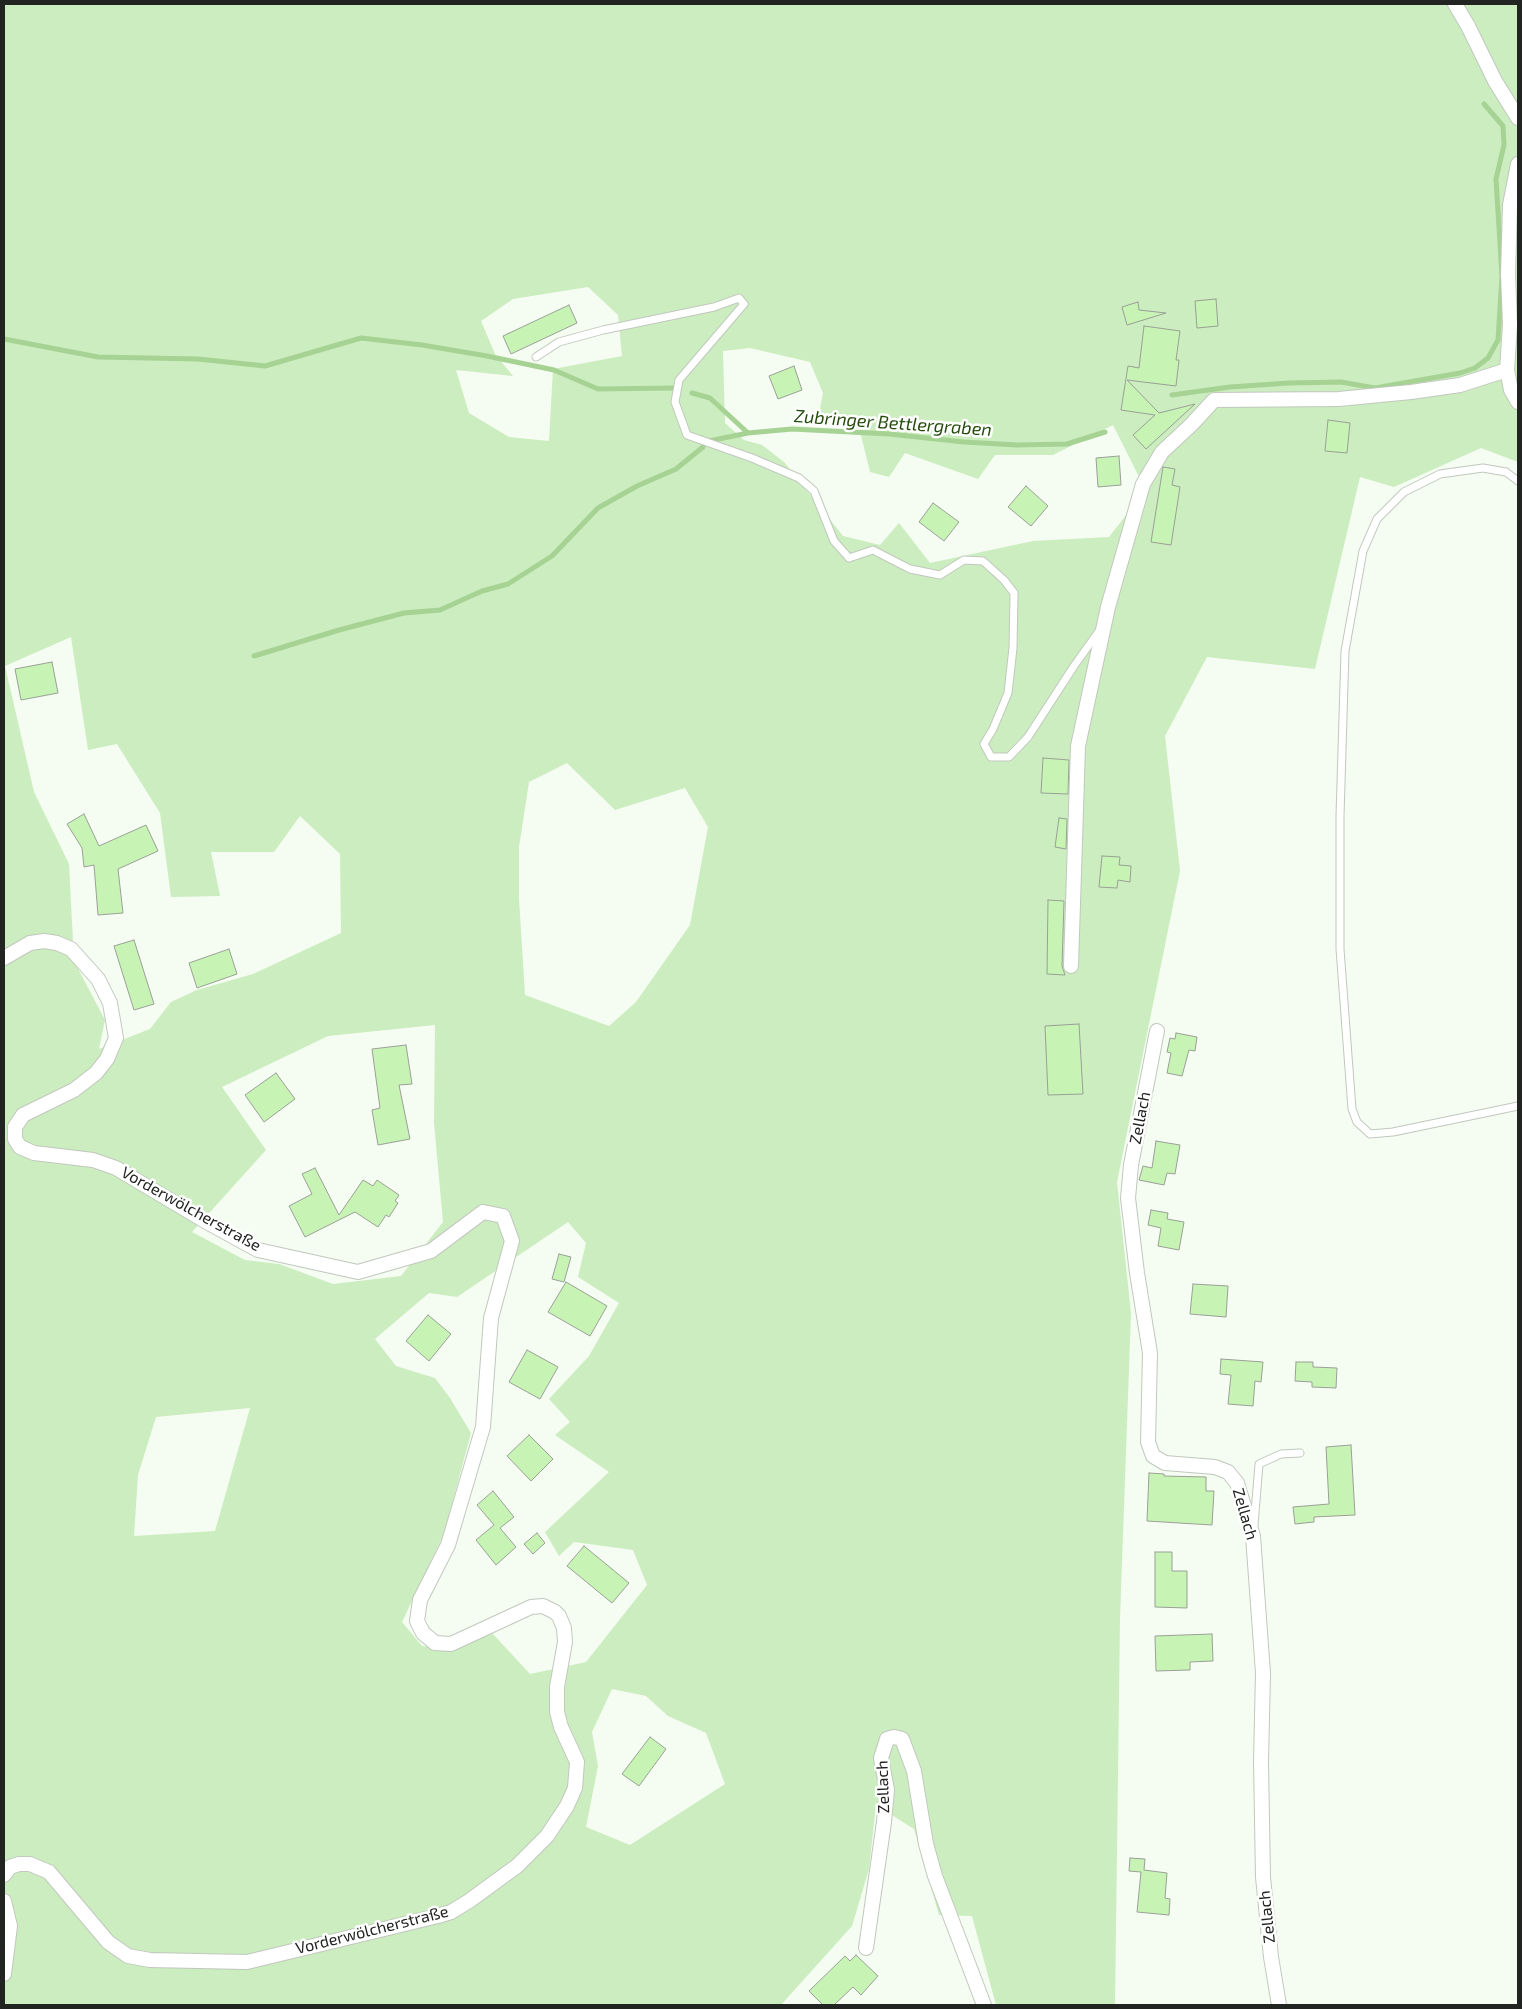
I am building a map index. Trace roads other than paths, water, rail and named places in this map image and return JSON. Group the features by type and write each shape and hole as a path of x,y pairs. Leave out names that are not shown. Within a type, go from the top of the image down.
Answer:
{"street":[{"path":"1456,4 1495,81 1518,118"},
{"path":"1518,164 1510,206 1508,274 1510,326 1506,370 1511,390 1518,402"},
{"path":"1071,966 1078,746 1104,625 1143,484 1162,452 1214,400 1339,399 1411,392 1460,385 1506,370"},
{"name":"Vorderwölcherstraße","path":"4,958 30,943 44,941 57,943 71,949 98,979 110,1003 116,1038 107,1059 96,1073 74,1090 23,1115 15,1127 15,1139 20,1147 34,1152 93,1160 116,1168 258,1250 358,1272 431,1251 483,1212 503,1216 512,1241 491,1318 484,1427 448,1545 420,1600 417,1621 423,1633 435,1643 451,1644 531,1607 543,1606 555,1612 559,1616 564,1628 565,1642 556,1687 557,1712 561,1727 577,1762 575,1788 568,1806 548,1836 517,1866 469,1902 451,1912 438,1916 247,1962 150,1960 128,1956 108,1942 49,1872 30,1864 19,1864 10,1867 4,1875"},
{"name":"Zellach","path":"1157,1031 1131,1165 1128,1198 1137,1273 1150,1353 1148,1442 1153,1456 1166,1463 1215,1467 1228,1472 1237,1483 1253,1536 1263,1673 1261,1762 1262,1877 1270,1957 1279,2005"},
{"name":"Zellach","path":"866,1948 884,1822 886,1790 881,1758 887,1739 894,1737 902,1740 914,1771 926,1844 935,1876 984,2005"},
{"path":"4,1901 10,1926 4,1974"}],"lane":[{"path":"536,357 559,342 603,330 714,307 739,298 744,304 679,380 675,402 687,434 799,478 814,491 834,542 849,558 873,550 910,570 940,575 964,560 982,561 1004,580 1014,593 1013,648 1008,693 994,729 984,744 991,757 1009,757 1028,736 1074,666 1104,625"},
{"path":"1518,482 1506,472 1483,468 1440,474 1404,492 1377,519 1363,551 1345,651 1340,816 1340,949 1352,1109 1357,1122 1370,1134 1393,1132 1518,1106"},
{"path":"1253,1536 1259,1464 1281,1454 1300,1453"}],"waterway":[{"name":"Zubringer Bettlergraben","path":"1172,395 1230,387 1289,383 1341,382 1375,388 1460,373 1475,368 1488,358 1498,340 1502,276 1496,179 1504,145 1503,126 1484,104"},
{"name":"Zubringer Bettlergraben","path":"4,339 98,357 198,359 265,366 361,338 422,345 554,370 598,389 673,388"},
{"name":"Zubringer Bettlergraben","path":"692,393 710,398 748,433 792,429 889,434 964,442 1017,445 1067,444 1105,432"},
{"path":"709,441 748,433"},
{"path":"254,656 339,630 404,613 440,610 482,591 508,584 552,556 598,508 637,486 676,469 703,447"}]}
